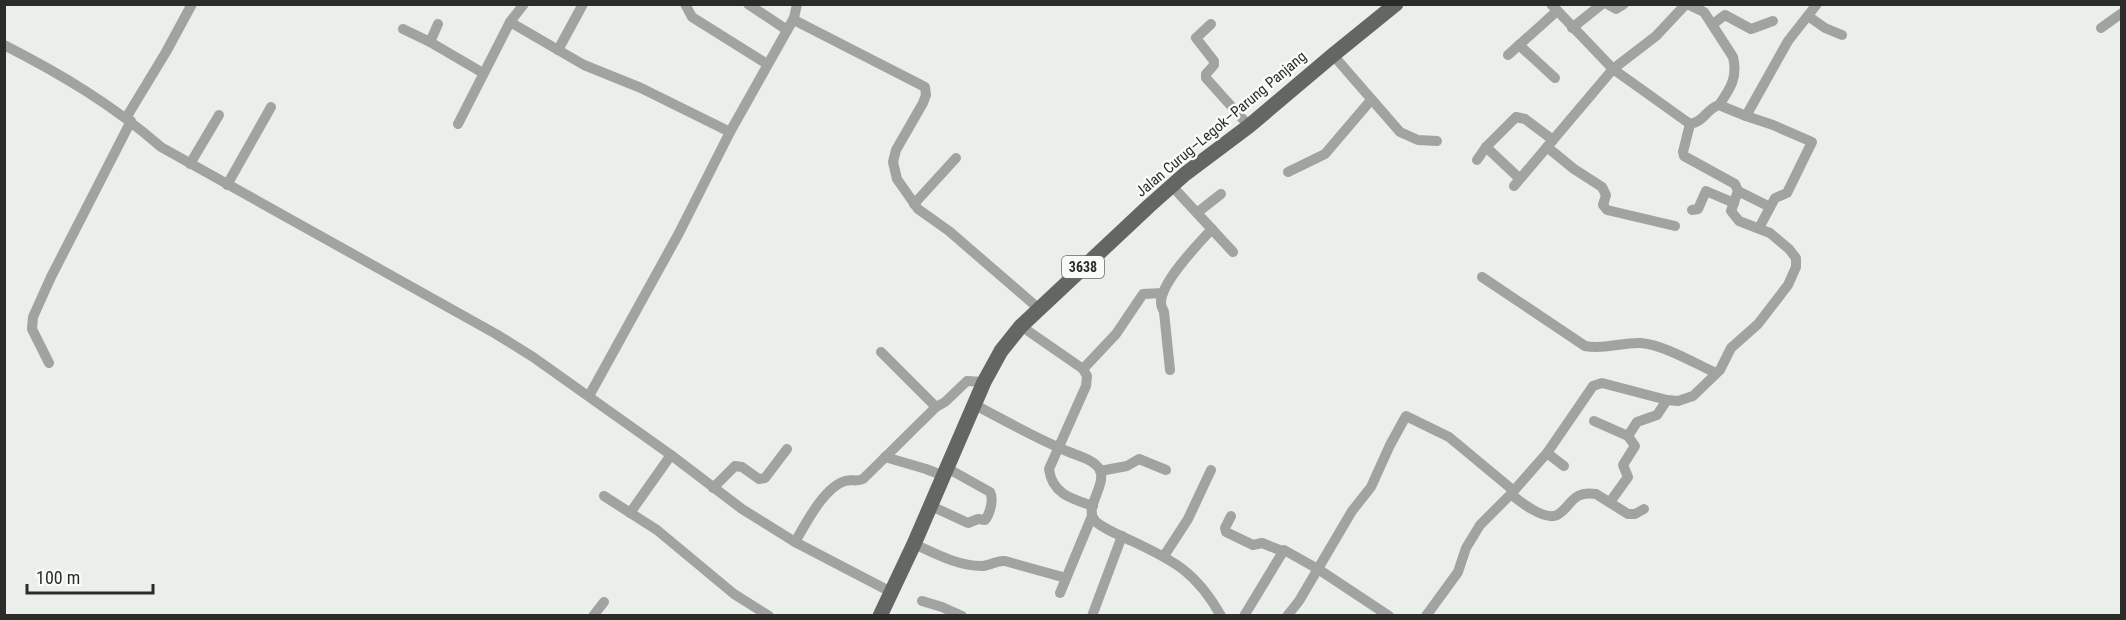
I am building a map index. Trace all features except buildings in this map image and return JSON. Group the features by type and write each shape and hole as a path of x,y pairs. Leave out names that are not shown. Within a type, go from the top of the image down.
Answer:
{"main road":[{"name":"Jalan Curug–Legok–Parung Panjang","path":"880,615 931,506 984,382 1001,351 1021,326 1185,174 1249,126 1396,4"}],"street":[{"path":"49,363 33,329 33,317 129,119 192,4"},
{"path":"458,124 510,22 524,4"},
{"path":"558,50 583,4"},
{"path":"685,4 692,17 767,64"},
{"path":"748,4 787,30"},
{"path":"589,396 679,232 730,132 794,18 797,4"},
{"path":"1572,28 1605,4 1616,9 1624,4"},
{"path":"1486,147 1516,182 1613,69 1656,36 1687,4 1708,8 1713,24 1729,50 1735,66 1735,80 1719,105 1713,107 1700,121 1690,124"},
{"path":"1746,116 1788,41 1817,4"},
{"path":"1508,55 1554,8 1613,69 1690,124"},
{"path":"2101,28 2121,13"},
{"path":"1713,24 1725,15 1751,29 1773,21"},
{"path":"1808,16 1825,28 1842,35"},
{"path":"794,18 812,30 925,87 926,95 923,103 903,136 893,162 897,179 914,204 1038,308"},
{"path":"510,22 584,65 641,88 730,132"},
{"path":"430,42 438,24"},
{"path":"1211,24 1196,39 1214,61 1206,78 1249,126"},
{"path":"403,29 483,73"},
{"path":"4,45 84,89 129,119 160,147 496,334 589,396 713,488 795,542 891,592"},
{"path":"1519,45 1555,78"},
{"path":"1333,55 1400,132 1418,140 1437,141"},
{"path":"1288,172 1325,154 1371,100"},
{"path":"1719,105 1812,142 1787,193 1775,198 1759,228"},
{"path":"227,185 271,107"},
{"path":"190,164 219,115"},
{"path":"1477,160 1486,147 1516,117 1525,118 1574,169 1602,187 1606,195 1603,205 1607,210 1675,225"},
{"path":"1690,124 1684,156 1735,184 1738,191 1770,207"},
{"path":"914,204 956,158"},
{"path":"1172,186 1233,252"},
{"path":"1692,210 1698,209 1706,191 1734,203"},
{"path":"1426,615 1458,572 1467,548 1480,525 1547,453 1591,388 1602,383 1678,401 1693,396 1723,366 1731,348 1758,324 1788,285 1796,267 1796,258 1790,249 1770,233 1735,218 1731,212 1738,191"},
{"path":"1198,212 1221,194"},
{"path":"1170,370 1164,312 1161,304 1163,293 1180,264 1212,229"},
{"path":"1482,277 1585,346 1597,348 1635,343 1649,344 1716,373"},
{"path":"1083,369 1116,334 1143,294 1163,293"},
{"path":"1021,326 1083,369 1087,376 1086,386 1049,469 1056,488 1092,511 1097,523 1181,566 1198,581 1221,615"},
{"path":"881,352 936,406"},
{"path":"795,542 824,496 845,481 856,482 863,479 936,406 945,402 967,381 984,382"},
{"path":"1628,436 1638,422 1657,415 1667,400"},
{"path":"975,405 1092,462 1100,471 1101,480 1092,511 1060,593"},
{"path":"1287,615 1299,601 1352,511 1371,487 1406,416 1449,437 1530,508 1548,516 1559,514 1569,502 1580,495 1596,494 1630,514 1644,509"},
{"path":"1594,421 1628,436 1635,446 1623,465 1628,477 1610,502"},
{"path":"713,488 735,466 742,467 759,479 763,479 787,449"},
{"path":"1547,453 1564,466"},
{"path":"630,513 671,455"},
{"path":"885,457 926,469 946,472 990,492 992,500 985,520 978,519 968,523 931,506"},
{"path":"1100,471 1127,466 1139,459 1166,470"},
{"path":"1164,556 1188,519 1211,470"},
{"path":"604,496 666,537 734,594 769,615"},
{"path":"1230,516 1225,528 1226,532 1253,545 1262,543 1287,551 1318,568 1389,615"},
{"path":"1092,615 1122,536"},
{"path":"914,544 952,561 984,566 999,560 1066,578"},
{"path":"1244,615 1282,551"},
{"path":"593,615 604,602"},
{"path":"922,602 962,615"}]}
